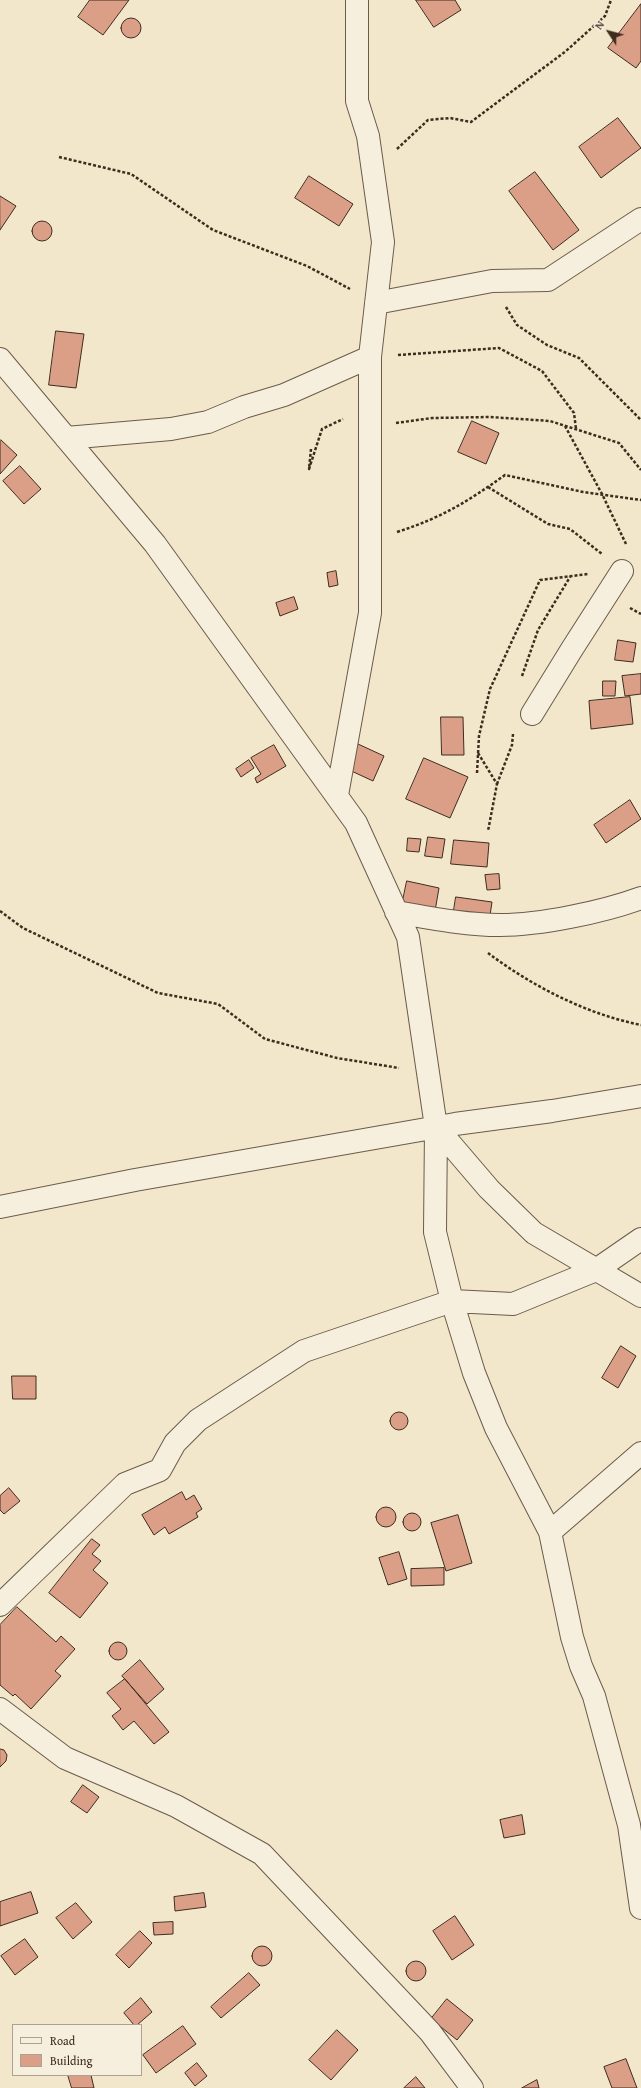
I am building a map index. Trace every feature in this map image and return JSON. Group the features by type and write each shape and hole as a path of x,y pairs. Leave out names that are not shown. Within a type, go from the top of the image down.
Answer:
{"street":[{"path":"337,794 370,613 370,357 383,242 368,136 357,101 357,0"},
{"path":"376,303 492,281 548,280 641,219"},
{"path":"66,438 171,429 208,422 244,407 284,395 370,357"},
{"path":"0,359 155,544 337,794 356,823 408,937 436,1127 435,1232 452,1301 474,1374 496,1428 550,1532 572,1637 581,1666 594,1696 629,1825 641,1908"},
{"path":"532,714 622,571"},
{"path":"396,912 467,924 500,925 553,919 600,910 641,898"},
{"path":"0,1207 135,1180 436,1127 641,1096"},
{"path":"436,1127 489,1190 534,1233 641,1296"},
{"path":"0,1605 126,1484 160,1470 175,1442 198,1420 304,1352 452,1301 513,1304 596,1270 641,1240"},
{"path":"550,1532 641,1453"},
{"path":"0,1709 65,1758 176,1806 262,1854 430,2032 472,2088"}],"path":[{"path":"373,171 428,120 450,118 471,122 566,51 605,16 611,0"},
{"path":"59,157 131,174 213,230 307,266 376,303"},
{"path":"504,281 501,300 517,325 547,345 579,358 641,420"},
{"path":"370,357 499,348 542,371 574,413 576,429"},
{"path":"311,449 309,469 322,429 350,416 370,427 432,418 490,417 550,421 619,444 641,470"},
{"path":"565,426 602,494 628,548"},
{"path":"370,535 385,535 428,522 457,508 505,476 533,483 641,500"},
{"path":"488,487 548,524 570,529 622,571"},
{"path":"476,773 479,736 490,689 540,580 593,574"},
{"path":"478,753 497,784 488,831"},
{"path":"0,911 23,928 158,993 218,1004 265,1038 337,1058 428,1072"},
{"path":"487,952 545,990 617,1020 641,1025"}],"building":[{"path":"90,0 129,0 103,35 78,17"},
{"path":"416,0 455,0 461,10 434,27"},
{"path":"641,4 641,61 636,68 608,48"},
{"path":"131,18 138,21 141,28 138,35 131,38 124,35 121,28 124,21"},
{"path":"618,118 641,148 601,178 579,147"},
{"path":"535,172 579,230 553,250 509,191"},
{"path":"309,176 353,204 339,226 295,198"},
{"path":"0,196 16,206 0,230"},
{"path":"42,221 49,224 52,231 49,238 42,241 35,238 32,231 35,224"},
{"path":"56,331 84,334 76,388 49,385"},
{"path":"472,421 499,433 486,464 458,452"},
{"path":"1,440 17,455 0,474 0,441"},
{"path":"20,466 41,489 24,504 3,481"},
{"path":"336,571 338,585 329,587 327,573"},
{"path":"294,597 298,609 280,616 276,603"},
{"path":"618,640 636,643 633,662 615,660"},
{"path":"641,674 641,694 625,696 622,676"},
{"path":"603,681 616,681 615,696 603,696"},
{"path":"630,697 633,724 591,729 589,701"},
{"path":"441,717 463,717 464,755 442,755"},
{"path":"358,744 384,756 373,781 347,769"},
{"path":"274,745 286,766 257,783 255,778 261,774 251,758"},
{"path":"424,758 468,777 450,818 406,799"},
{"path":"249,760 254,768 241,777 236,769"},
{"path":"630,800 641,819 606,843 594,825"},
{"path":"428,837 445,839 442,858 425,856"},
{"path":"408,838 421,839 419,852 407,851"},
{"path":"454,840 489,843 487,867 451,864"},
{"path":"499,874 500,889 487,890 485,875"},
{"path":"407,881 439,888 435,911 402,905"},
{"path":"456,897 492,902 489,922 453,916"},
{"path":"621,1346 636,1356 618,1388 602,1378"},
{"path":"12,1376 36,1376 36,1399 13,1399"},
{"path":"395,1412 403,1412 408,1417 406,1428 403,1430 395,1430 390,1425 390,1417"},
{"path":"9,1488 20,1501 4,1514 0,1510 0,1496"},
{"path":"182,1492 186,1500 194,1495 202,1509 196,1513 198,1517 169,1534 165,1527 154,1535 142,1515"},
{"path":"386,1507 393,1510 396,1517 393,1524 386,1527 379,1524 376,1517 379,1510"},
{"path":"408,1513 416,1513 421,1518 419,1529 416,1531 408,1531 403,1526 403,1518"},
{"path":"458,1515 472,1563 446,1571 431,1523"},
{"path":"92,1539 100,1545 92,1554 101,1561 93,1570 108,1583 80,1618 49,1593"},
{"path":"399,1552 407,1579 388,1585 379,1558"},
{"path":"444,1568 444,1585 411,1586 411,1569"},
{"path":"17,1607 56,1642 61,1636 75,1649 55,1671 61,1676 31,1709 15,1694 13,1696 0,1685 0,1625"},
{"path":"114,1642 122,1642 127,1647 125,1658 122,1660 114,1660 109,1655 109,1647"},
{"path":"140,1660 164,1689 147,1704 122,1676"},
{"path":"125,1679 169,1732 154,1744 134,1721 123,1730 112,1716 121,1709 107,1693"},
{"path":"0,1749 4,1750 7,1755 6,1761 0,1767"},
{"path":"83,1785 99,1797 87,1813 71,1802"},
{"path":"522,1815 525,1834 504,1838 500,1820"},
{"path":"31,1892 38,1913 0,1926 0,1902"},
{"path":"204,1893 206,1907 175,1911 174,1897"},
{"path":"76,1903 92,1922 73,1939 56,1918"},
{"path":"455,1916 474,1945 452,1960 433,1931"},
{"path":"173,1922 173,1934 154,1935 153,1923"},
{"path":"140,1931 152,1943 129,1968 116,1955"},
{"path":"25,1939 38,1957 15,1975 1,1956"},
{"path":"262,1946 269,1949 272,1956 269,1963 262,1966 255,1963 252,1956 255,1949"},
{"path":"416,1961 423,1964 426,1971 423,1978 416,1981 409,1978 406,1971 409,1964"},
{"path":"249,1973 260,1985 221,2018 211,2007"},
{"path":"141,1998 152,2012 138,2024 133,2024 124,2013"},
{"path":"447,1999 473,2020 457,2040 431,2019"},
{"path":"183,2026 196,2044 156,2073 143,2055"},
{"path":"337,2030 358,2050 331,2080 309,2060"},
{"path":"626,2059 637,2088 612,2088 604,2067"},
{"path":"197,2063 207,2076 195,2086 185,2073"},
{"path":"68,2076 91,2076 94,2088 72,2088"},
{"path":"416,2077 425,2088 404,2088"},
{"path":"537,2080 539,2088 522,2088"}]}
